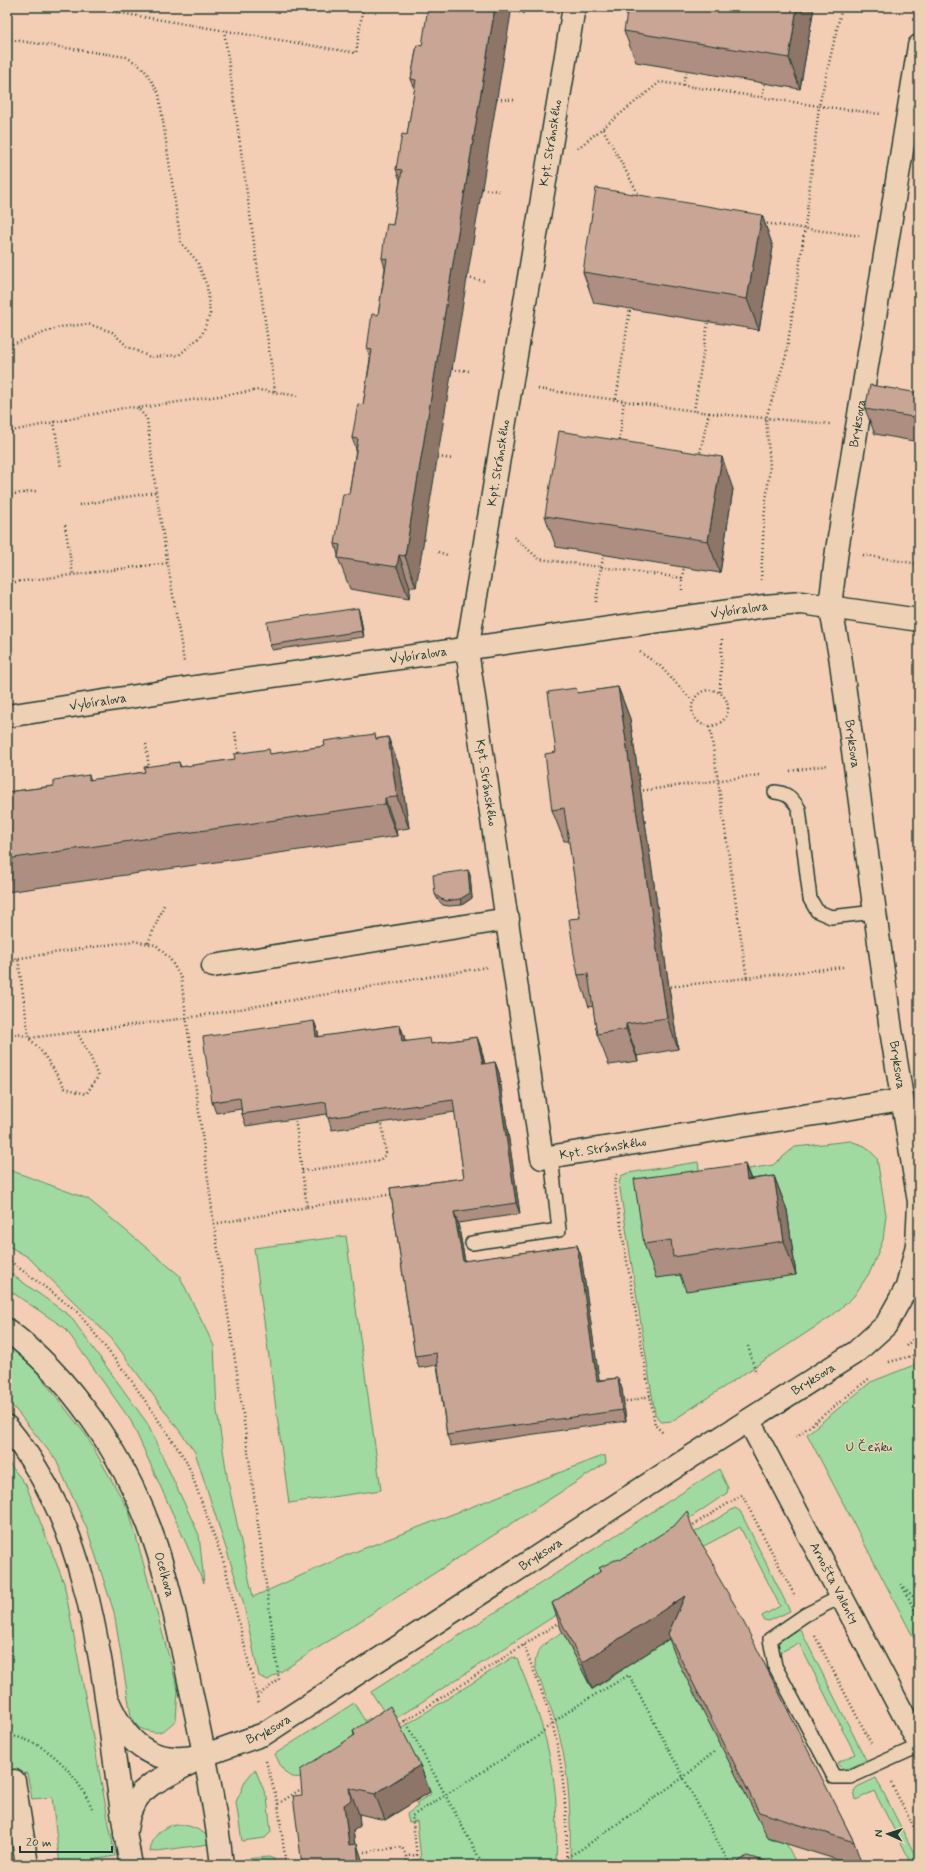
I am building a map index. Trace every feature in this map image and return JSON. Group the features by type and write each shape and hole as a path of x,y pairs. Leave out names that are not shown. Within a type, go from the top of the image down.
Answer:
{"street":[{"name":"Kpt. Stránského","path":"574,7 467,650 508,918 514,972 542,1158 902,1100"},
{"name":"Bryksova","path":"125,1837 129,1814 141,1793 152,1784 205,1754 264,1734 682,1462 856,1352 886,1325 907,1287 917,1244 919,1202 902,1100 840,655 830,606 837,550 919,46"},
{"name":"Vybíralova","path":"7,716 188,688 467,650 765,606 802,603 919,620"},
{"path":"213,966 508,918"},
{"name":"Ocelkova","path":"7,1330 28,1345 54,1372 77,1401 105,1440 129,1482 149,1526 172,1603 205,1754 222,1865"},
{"name":"Arnošta Valenty","path":"749,1421 919,1745"},
{"path":"7,1427 22,1445 41,1478 58,1511 74,1550 91,1613 106,1697 115,1717 132,1742 156,1755 172,1758 189,1758 205,1754"},
{"path":"102,1676 125,1837 131,1865"},
{"path":"14,1781 27,1865"}],"lane":[{"path":"775,792 784,793 793,799 799,809 810,899 818,911 831,917 875,912"},
{"path":"472,1243 559,1230 551,1156"},
{"path":"842,1596 805,1615 770,1639 775,1666 834,1777 850,1777 882,1764 919,1745"}],"path":[{"path":"85,7 356,53 364,7"},
{"path":"125,7 125,13"},
{"path":"761,588 764,519 770,466 766,418 786,356 805,228 819,106 842,7"},
{"path":"511,11 524,13"},
{"path":"224,30 275,392"},
{"path":"7,39 126,57 140,66 150,78 159,94 181,243 197,261 207,286 210,314 202,336 179,355 150,357 128,347 112,332 88,324 60,327 7,346"},
{"path":"684,85 687,70"},
{"path":"578,148 660,82 819,106 908,117"},
{"path":"762,97 765,83"},
{"path":"497,99 515,100"},
{"path":"602,129 642,200"},
{"path":"482,189 500,191"},
{"path":"761,222 888,240"},
{"path":"467,278 485,281"},
{"path":"616,399 630,309"},
{"path":"694,411 708,322"},
{"path":"452,369 469,371"},
{"path":"534,388 709,413 814,421 857,429"},
{"path":"7,432 54,421 128,408 138,408 259,390 299,396"},
{"path":"618,447 624,400"},
{"path":"138,408 147,419 156,492 184,669"},
{"path":"698,459 709,413"},
{"path":"54,421 61,468"},
{"path":"438,457 453,459"},
{"path":"7,496 36,491"},
{"path":"79,505 156,492"},
{"path":"65,525 73,575"},
{"path":"509,533 539,559 682,578"},
{"path":"438,552 447,555"},
{"path":"595,606 604,554"},
{"path":"861,554 919,564"},
{"path":"7,584 168,563"},
{"path":"682,594 684,567"},
{"path":"720,692 722,637"},
{"path":"637,650 660,666 692,700"},
{"path":"711,689 720,692 727,701 728,713 721,723 710,727 697,722 691,710 692,700 702,691 711,689"},
{"path":"710,727 748,979"},
{"path":"235,732 239,762"},
{"path":"146,744 150,774"},
{"path":"632,791 719,781"},
{"path":"148,943 164,905"},
{"path":"7,960 134,941 156,945 170,959 181,978 214,1224 240,1392 279,1680 257,1696"},
{"path":"7,966 18,958"},
{"path":"18,958 29,1038 52,1066 65,1088 86,1094 98,1077 91,1058 77,1032"},
{"path":"7,1035 21,1035 29,1038 187,1018 487,967 496,975 514,972"},
{"path":"661,987 748,979 843,967"},
{"path":"295,1118 307,1207"},
{"path":"302,1171 380,1160 386,1154 382,1122"},
{"path":"626,1144 614,1185 655,1425 663,1433"},
{"path":"214,1224 307,1207 399,1194"},
{"path":"7,1259 77,1311 131,1380 187,1462 224,1563 257,1696 264,1734 266,1762 278,1804 286,1865"},
{"path":"904,1348 919,1334"},
{"path":"748,1346 756,1373"},
{"path":"889,1362 919,1354"},
{"path":"883,1367 894,1357"},
{"path":"796,1437 872,1376"},
{"path":"621,1403 650,1396"},
{"path":"687,1528 742,1495 919,1837"},
{"path":"919,1603 901,1584 919,1618"},
{"path":"392,1729 564,1620"},
{"path":"524,1645 552,1723 561,1767 567,1857 566,1865"},
{"path":"406,1856 416,1855 412,1816 536,1738 566,1712 629,1675 730,1865"},
{"path":"405,1720 483,1865"},
{"path":"7,1735 34,1743 51,1753 71,1772 84,1791 94,1812"},
{"path":"567,1857 580,1850 684,1777 716,1750"},
{"path":"278,1804 310,1783"},
{"path":"364,1852 402,1847 406,1856 407,1865"}],"green space":[{"path":"850,1141 865,1146 877,1158 886,1215 883,1240 870,1272 854,1296 832,1316 672,1421 661,1422 655,1414 619,1183 621,1176 628,1173 698,1162 700,1177 773,1165 795,1147"},
{"path":"7,1169 88,1199 179,1275 214,1346 217,1411 228,1482 253,1597 347,1555 605,1455 606,1463 268,1680 259,1676 243,1601 195,1452 112,1339 28,1257 7,1245"},
{"path":"346,1236 381,1490 289,1503 254,1248"},
{"path":"7,1271 70,1316 147,1423 199,1535 204,1583 131,1421 65,1328 7,1289"},
{"path":"7,1343 24,1355 86,1435 129,1511 178,1690 176,1720 163,1731 151,1732 139,1728 131,1716 114,1612 87,1529 56,1460 7,1401"},
{"name":"U Čeňku","path":"919,1363 919,1648 807,1434 871,1382"},
{"path":"7,1461 26,1485 64,1583 115,1856 93,1860 94,1865 60,1865 52,1797 32,1799 27,1773 7,1778"},
{"path":"719,1469 728,1488 727,1493 675,1528 650,1554 386,1725 378,1713 383,1710 371,1692"},
{"path":"735,1508 740,1511 790,1611 769,1621 764,1620 762,1616 780,1606 740,1527 700,1548 682,1540"},
{"path":"677,1629 726,1754 769,1839 775,1841 783,1837 797,1865 570,1865 570,1815 566,1766 557,1725 535,1667 537,1654 543,1646 563,1632 592,1690 623,1670 622,1669"},
{"path":"800,1629 866,1760 851,1768 843,1768 837,1763 855,1754 799,1643 781,1652 777,1646 781,1638"},
{"path":"513,1657 517,1659 533,1700 546,1741 554,1782 556,1806 556,1865 414,1865 413,1860 421,1859 417,1821 409,1822 407,1814 418,1806 416,1803 431,1794 416,1764 419,1760 411,1751 362,1753"},
{"path":"354,1703 365,1721 370,1718 377,1729 301,1777 287,1774 275,1754"},
{"path":"255,1769 267,1798 271,1832 265,1838 242,1841 236,1802 246,1780"},
{"path":"876,1778 919,1865 903,1865 910,1860 874,1791 856,1800 854,1791 857,1787"},
{"path":"176,1824 193,1827 200,1831 208,1836 209,1844 150,1852 153,1841 158,1833 166,1827"},
{"path":"269,1857 274,1859 276,1865 245,1865 244,1859"}],"building":[{"path":"428,7 495,7 405,556 399,555 397,567 338,558 340,545 335,544 343,494 349,494 358,439 352,438 358,404 363,405 372,350 367,349 372,314 378,315 387,259 382,258 384,241 387,224 393,225 402,170 396,169 402,134 407,135 416,80 411,79 417,45 422,46"},
{"path":"628,7 797,7 789,58 624,31"},
{"path":"596,188 762,215 747,299 583,272"},
{"path":"870,385 919,393 919,418 865,409"},
{"path":"559,431 722,457 708,541 545,516"},
{"path":"358,608 362,631 270,645 267,622"},
{"path":"618,687 667,1018 626,1024 626,1029 597,1034 588,974 578,975 574,954 569,919 580,918 564,808 552,810 545,754 556,752 548,692 576,688 577,693"},
{"path":"375,734 376,739 388,737 397,797 385,798 385,804 7,859 7,792 54,786 54,780 89,775 89,780 145,772 144,767 179,762 180,767 235,759 234,754 269,749 270,754 325,746 324,741"},
{"path":"468,870 470,893 460,899 447,901 441,899 435,894 433,875"},
{"path":"314,1021 316,1037 400,1025 402,1042 430,1038 431,1044 477,1037 483,1064 495,1062 516,1203 454,1212 463,1261 577,1245 597,1381 618,1378 622,1410 447,1435 436,1353 415,1356 390,1188 464,1178 453,1100 328,1118 326,1102 242,1114 240,1098 212,1102 203,1037"},
{"path":"745,1164 747,1180 774,1176 784,1241 673,1257 671,1240 644,1244 634,1179"},
{"path":"687,1511 693,1530 713,1562 716,1573 736,1607 854,1842 759,1812 668,1634 685,1596 582,1663 552,1603 601,1571 599,1568 619,1558 620,1560 674,1526"},
{"path":"390,1706 420,1765 375,1794 349,1788 351,1800 344,1805 349,1845 357,1844 359,1865 302,1865 293,1796 302,1795 300,1770 355,1735 353,1731"},
{"path":"747,1856 779,1865 733,1865"}]}
